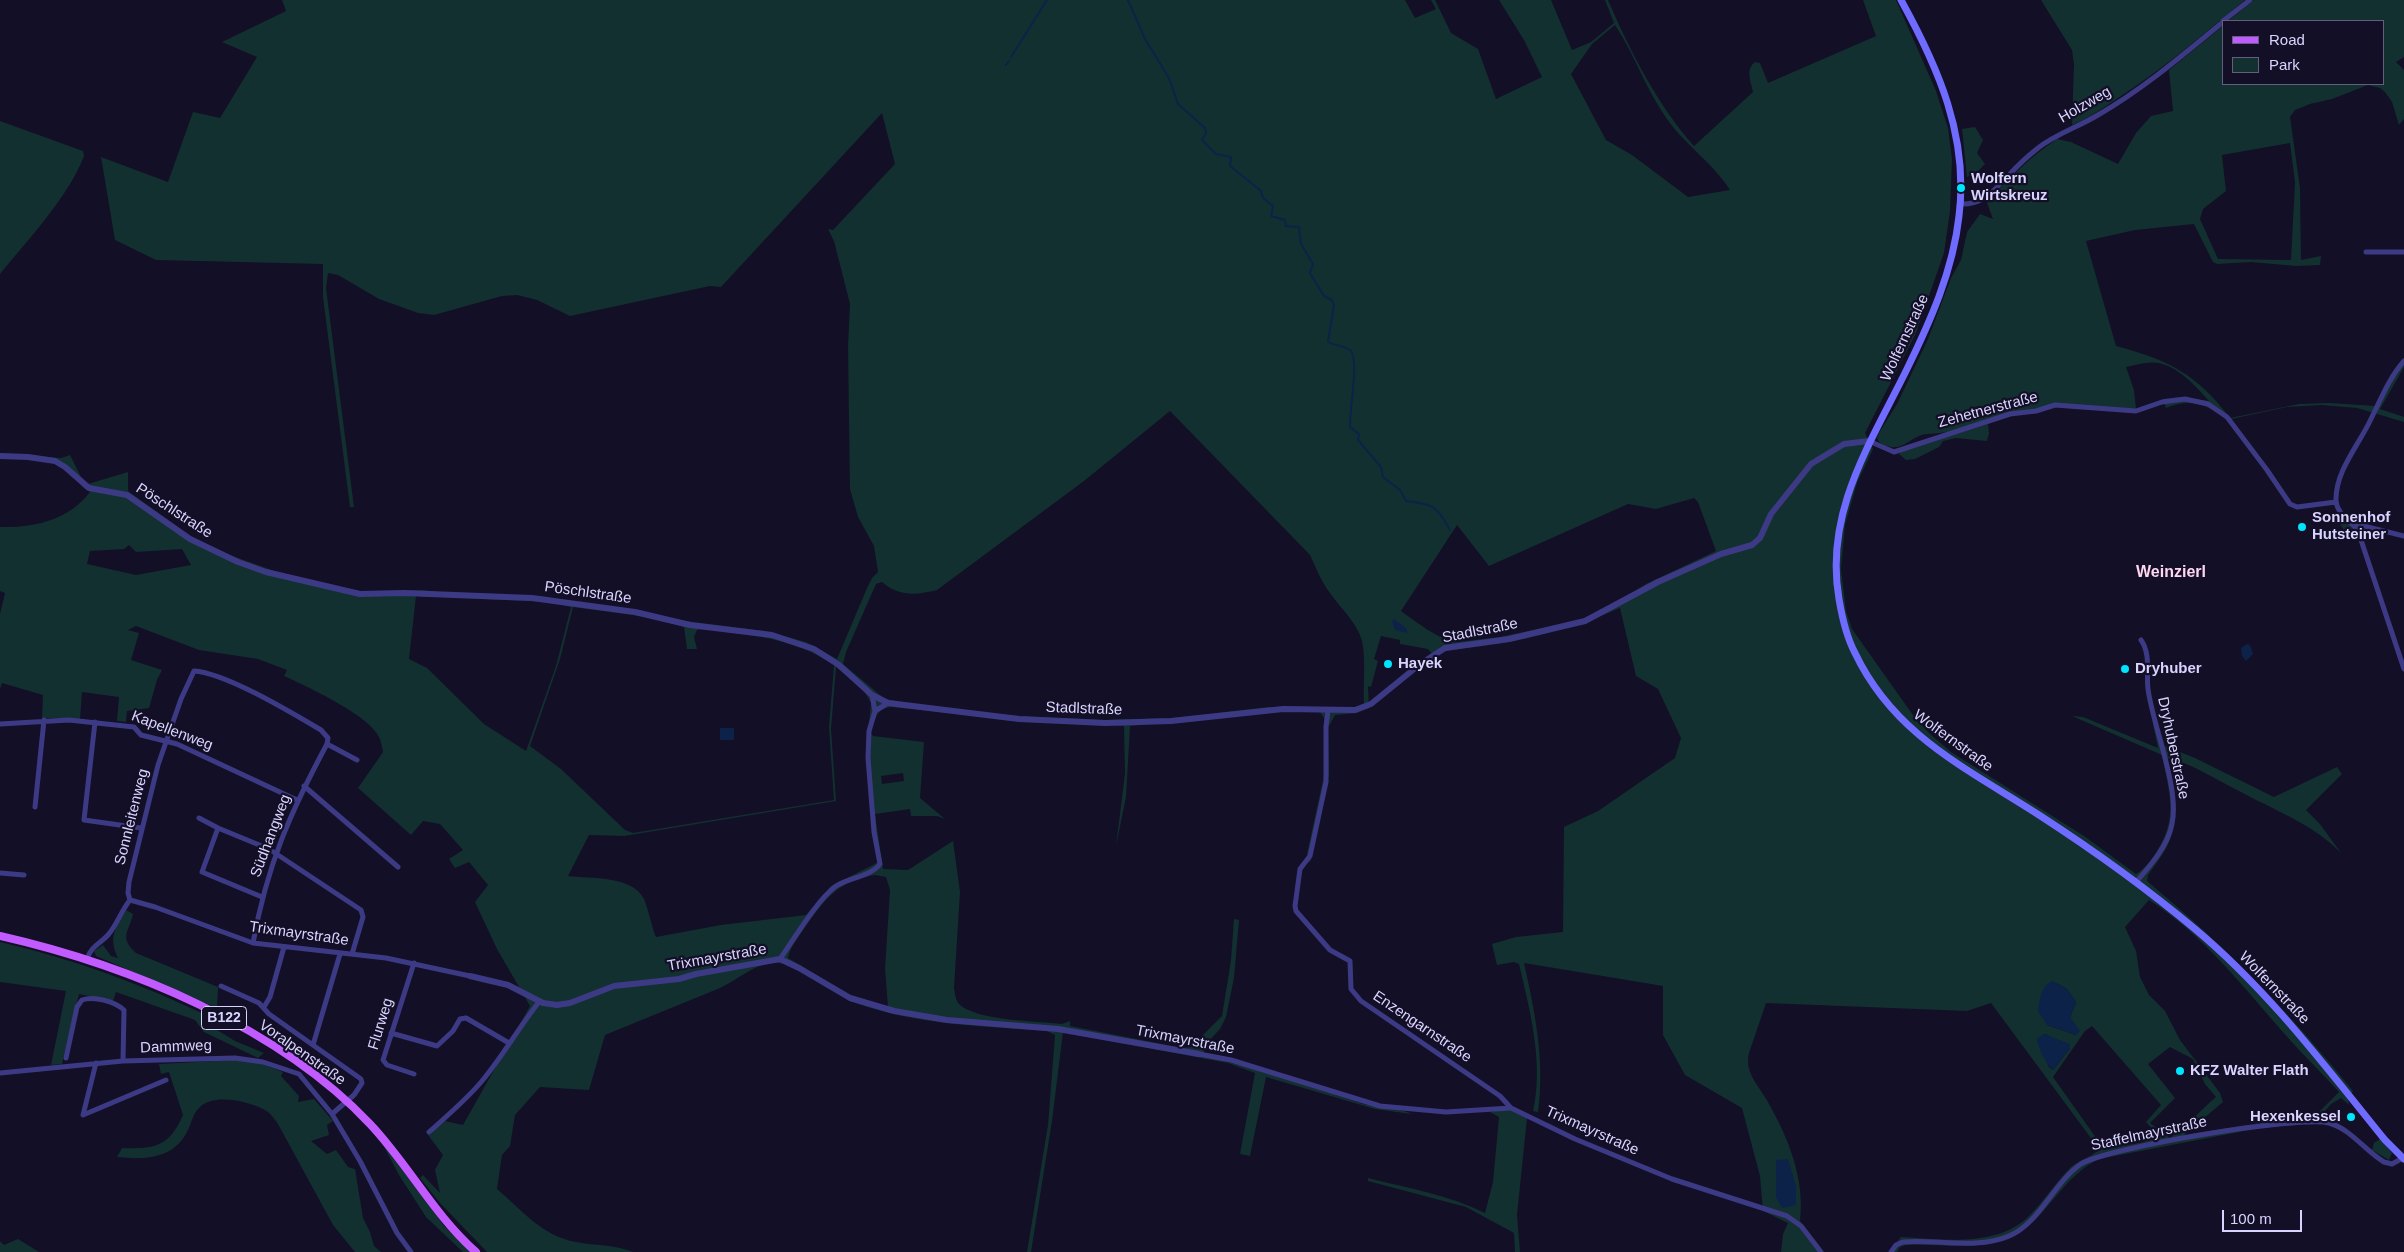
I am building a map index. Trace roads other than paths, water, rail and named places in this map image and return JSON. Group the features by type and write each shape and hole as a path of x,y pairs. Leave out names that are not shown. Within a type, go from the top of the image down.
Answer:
{"main road":[{"name":"Wolfernstraße","path":"1901,0 1934,64 1952,112 1960,162 1960,204 1952,256 1931,319 1869,442 1845,502 1840,522 1836,560 1836,583 1847,635 1874,688 1898,717 1936,750 2083,844 2136,882 2198,931 2278,1010 2313,1049 2386,1140 2403,1158"},
{"name":"Voralpenstraße","path":"0,936 87,958 175,994 234,1024 284,1054 347,1102 385,1140 444,1219 476,1252"}],"street":[{"name":"Holzweg","path":"2225,20 2250,0"},
{"name":"Holzweg","path":"1960,204 1974,203 1990,196 2009,174 2039,148 2068,130 2098,115 2172,64 2222,23"},
{"path":"2366,252 2404,252"},
{"path":"2404,361 2387,387 2348,461 2339,480 2336,502 2343,516 2358,531 2404,669"},
{"name":"Zehetnerstraße","path":"1869,442 1894,452 2010,414 2036,411 2055,405 2136,411 2162,402 2186,399 2208,404 2227,417 2290,504 2297,507 2336,502"},
{"name":"Stadlstraße","path":"872,695 888,704 1019,719 1105,723 1171,720 1283,709 1351,711 1366,707 1445,648 1509,639 1571,626 1596,617 1668,577 1721,554 1752,545 1760,538 1771,514 1811,464 1844,444 1869,442"},
{"name":"Pöschlstraße","path":"0,456 28,457 55,461 65,467 89,488 127,496 190,539 238,562 266,572 360,594 404,592 532,598 634,612 690,625 772,635 802,644 820,653 839,665 872,695"},
{"path":"2352,523 2404,536"},
{"name":"Dryhuberstraße","path":"2136,882 2166,840 2173,817 2167,768 2151,706 2146,650 2141,640"},
{"name":"Sonnleitenweg","path":"87,958 90,949 106,938 114,928 130,900 128,889 141,828 167,740 185,688 194,671 231,683 285,710 321,730 328,738 327,744"},
{"path":"780,959 828,893 844,882 872,871 880,864 874,832 868,758 869,731 875,712 872,695"},
{"path":"875,712 888,704"},
{"name":"Enzengarnstraße","path":"1328,711 1326,726 1326,782 1310,856 1300,869 1296,911 1306,925 1330,950 1350,961 1351,990 1361,1001 1500,1096 1511,1108"},
{"path":"35,807 44,720"},
{"name":"Kapellenweg","path":"0,724 44,720 134,726 140,736 167,740 297,800"},
{"path":"95,722 84,820 141,828"},
{"path":"327,744 357,760"},
{"name":"Südhangweg","path":"253,943 262,897 275,853 297,800 327,744"},
{"path":"304,786 398,867"},
{"path":"199,818 275,853 361,910 363,917 352,954"},
{"path":"218,828 202,872 262,897"},
{"path":"0,873 24,875"},
{"name":"Trixmayrstraße","path":"130,900 155,907 253,943 414,963 470,976"},
{"path":"264,1007 270,998 284,947"},
{"path":"313,1045 340,954"},
{"name":"Trixmayrstraße","path":"539,1002 551,1005 570,1003 624,984 679,979 696,974 780,959 850,998 894,1011 947,1020 1058,1029 1232,1060 1380,1106 1446,1112 1511,1108 1575,1139 1664,1176 1787,1216 1801,1226 1821,1252"},
{"name":"Flurweg","path":"414,963 383,1060 386,1065 414,1074"},
{"path":"429,1132 471,1093 539,1002 515,987 470,976"},
{"path":"222,986 264,1007 269,1014 362,1081 347,1102 332,1114 360,1160 397,1233 411,1252"},
{"path":"66,1058 77,1007 82,1000 93,998 124,1010 123,1061"},
{"path":"392,1033 437,1046 453,1030 460,1019 466,1018 509,1044"},
{"name":"Dammweg","path":"0,1073 123,1061 235,1058 263,1062 296,1072 332,1114"},
{"path":"96,1063 83,1115 166,1080"},
{"name":"Staffelmayrstraße","path":"1891,1252 1896,1245 1904,1242 1971,1242 2009,1236 2029,1221 2071,1173 2090,1159 2220,1132 2293,1122 2320,1121 2342,1129 2384,1162 2392,1164 2403,1158"}],"water":[{"path":"1394,619 1407,629 1407,633 1395,630 1392,621"},
{"path":"2247,644 2250,645 2253,654 2246,661 2242,656 2241,648"},
{"path":"720,728 734,728 734,740 720,740"},
{"path":"2052,981 2067,989 2076,1002 2070,1017 2080,1031 2076,1035 2047,1025 2038,1011 2043,990"},
{"path":"2044,1034 2070,1044 2070,1048 2053,1070 2045,1060 2037,1039"},
{"path":"1788,1159 1796,1186 1796,1205 1782,1208 1776,1197 1776,1160"}],"waterway":[{"path":"1011,57 1047,0"},
{"path":"1128,0 1145,39 1169,78 1178,104 1205,128 1206,133 1202,140 1216,154 1231,157 1230,166 1261,191 1263,198 1273,206 1271,216 1285,220 1286,226 1299,227 1301,244 1313,264 1310,273 1324,296 1332,300 1334,305 1328,342 1347,348 1353,355 1354,374 1350,427 1359,434 1358,440 1381,467 1383,477 1400,490 1406,501 1423,503 1434,508 1442,516 1450,530"},
{"path":"1006,65 1009,61"}],"place":[{"name":"Wolfern Wirtskreuz","path":"1961,188"},
{"name":"Sonnenhof Hutsteiner","path":"2302,527"},
{"name":"Hayek","path":"1388,664"},
{"name":"Dryhuber","path":"2125,669"},
{"name":"KFZ Walter Flath","path":"2180,1071"},
{"name":"Hexenkessel","path":"2351,1117"}],"district":[{"name":"Weinzierl","path":"2171,573"}]}
